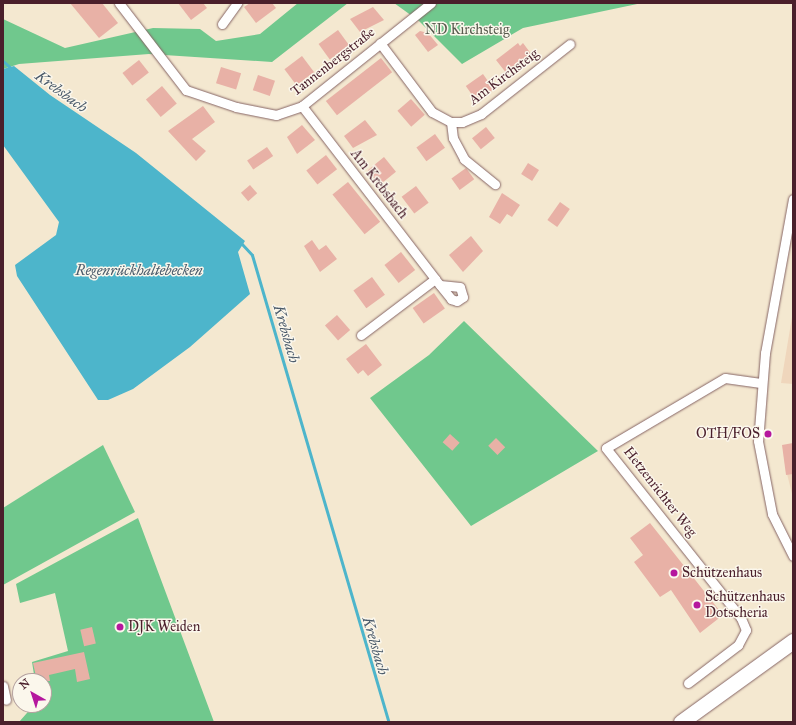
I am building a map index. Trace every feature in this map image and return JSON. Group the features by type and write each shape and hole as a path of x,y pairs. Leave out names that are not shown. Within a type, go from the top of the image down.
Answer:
{"main road":[{"path":"681,722 793,641"},
{"path":"768,658 793,652"}],"street":[{"name":"Tannenbergstraße","path":"119,3 186,90 236,107 276,115 302,106 380,42 431,3"},
{"path":"222,24 237,3"},
{"path":"380,42 432,112 451,122 453,138 464,159 495,184"},
{"name":"Am Kirchsteig","path":"451,122 462,122 481,114 570,44"},
{"name":"Am Krebsbach","path":"302,106 437,282 361,335"},
{"path":"793,199 761,383 758,441 762,469 772,514 793,556"},
{"name":"Hetzenrichter Weg","path":"688,683 738,645 746,630 732,606 606,448 725,378 761,383"},
{"path":"3,686 6,700"}],"shaded area":[{"path":"793,311 793,384 781,383"},
{"path":"793,469 793,498 787,474"}],"green space":[{"path":"298,3 348,3 272,62 149,54 19,64 3,69 3,19 65,48 153,28 200,29 216,41 260,34"},
{"name":"ND Kirchsteig","path":"394,3 642,3 523,28 462,64 419,21"},
{"path":"464,321 598,451 471,526 370,398 429,355"},
{"path":"103,445 135,512 3,585 3,508"},
{"name":"DJK Weiden","path":"138,518 214,722 19,722 27,713 52,713 52,673 34,673 32,662 68,651 55,593 20,603 16,584"}],"water":[{"name":"Regenrückhaltebecken","path":"14,66 50,95 136,153 245,241 238,252 250,294 190,347 133,389 108,400 98,400 17,276 15,265 56,235 59,222 3,145 3,69"}],"building":[{"path":"70,3 102,3 118,23 99,38"},
{"path":"178,3 203,3 207,8 191,20"},
{"path":"250,3 272,3 276,8 256,23 244,7"},
{"path":"373,7 384,20 360,32 350,19"},
{"path":"338,30 349,45 330,59 319,44"},
{"path":"420,31 428,33 438,45 428,52 415,35"},
{"path":"518,43 520,46 523,43 532,55 507,74 496,60"},
{"path":"302,56 314,72 296,85 284,69"},
{"path":"381,58 392,72 337,115 326,101"},
{"path":"139,60 149,73 132,86 122,73"},
{"path":"221,67 241,73 236,89 216,83"},
{"path":"483,74 494,90 477,102 466,86"},
{"path":"258,75 275,81 270,96 253,90"},
{"path":"162,86 177,104 161,117 146,99"},
{"path":"411,99 425,115 411,127 397,111"},
{"path":"203,106 215,122 192,139 206,151 196,161 168,131"},
{"path":"365,120 377,135 353,148 344,136"},
{"path":"302,125 315,140 297,154 287,137"},
{"path":"486,127 495,138 481,149 472,138"},
{"path":"435,134 445,148 426,161 416,148"},
{"path":"267,147 273,156 253,170 247,160"},
{"path":"326,155 337,169 317,185 306,170"},
{"path":"384,157 396,172 380,185 368,170"},
{"path":"528,163 539,170 532,181 521,174"},
{"path":"466,168 474,179 460,190 451,179"},
{"path":"348,182 380,222 365,234 332,195"},
{"path":"250,185 257,193 248,201 241,193"},
{"path":"416,186 429,203 414,214 402,197"},
{"path":"502,193 520,205 512,217 507,214 500,224 489,217"},
{"path":"560,202 570,209 557,227 547,220"},
{"path":"471,236 483,251 463,272 449,255"},
{"path":"312,240 319,250 326,245 337,259 320,272 304,246"},
{"path":"401,252 415,270 399,283 384,265"},
{"path":"372,277 385,295 366,308 353,291"},
{"path":"434,293 445,309 424,323 413,308"},
{"path":"337,315 350,330 338,341 325,325"},
{"path":"366,344 382,365 368,376 363,370 358,374 346,359"},
{"path":"450,434 460,443 452,451 443,442"},
{"path":"496,438 505,447 497,455 488,446"},
{"path":"793,443 793,474 786,475 782,445"},
{"name":"Schützenhaus","path":"650,523 723,615 700,633 671,590 660,597 634,562 643,555 630,538"},
{"path":"92,627 96,644 84,646 80,630"},
{"path":"84,652 90,679 77,682 75,669 52,674 52,673 35,673 33,663"}],"waterway":[{"name":"Krebsbach","path":"3,61 12,69"},
{"name":"Krebsbach","path":"241,243 252,255 389,722"}],"place":[{"name":"OTH/FOS","path":"768,434"},
{"name":"Schützenhaus","path":"674,573"},
{"name":"Schützenhaus Dotscheria","path":"697,605"},
{"name":"DJK Weiden","path":"120,627"}]}
